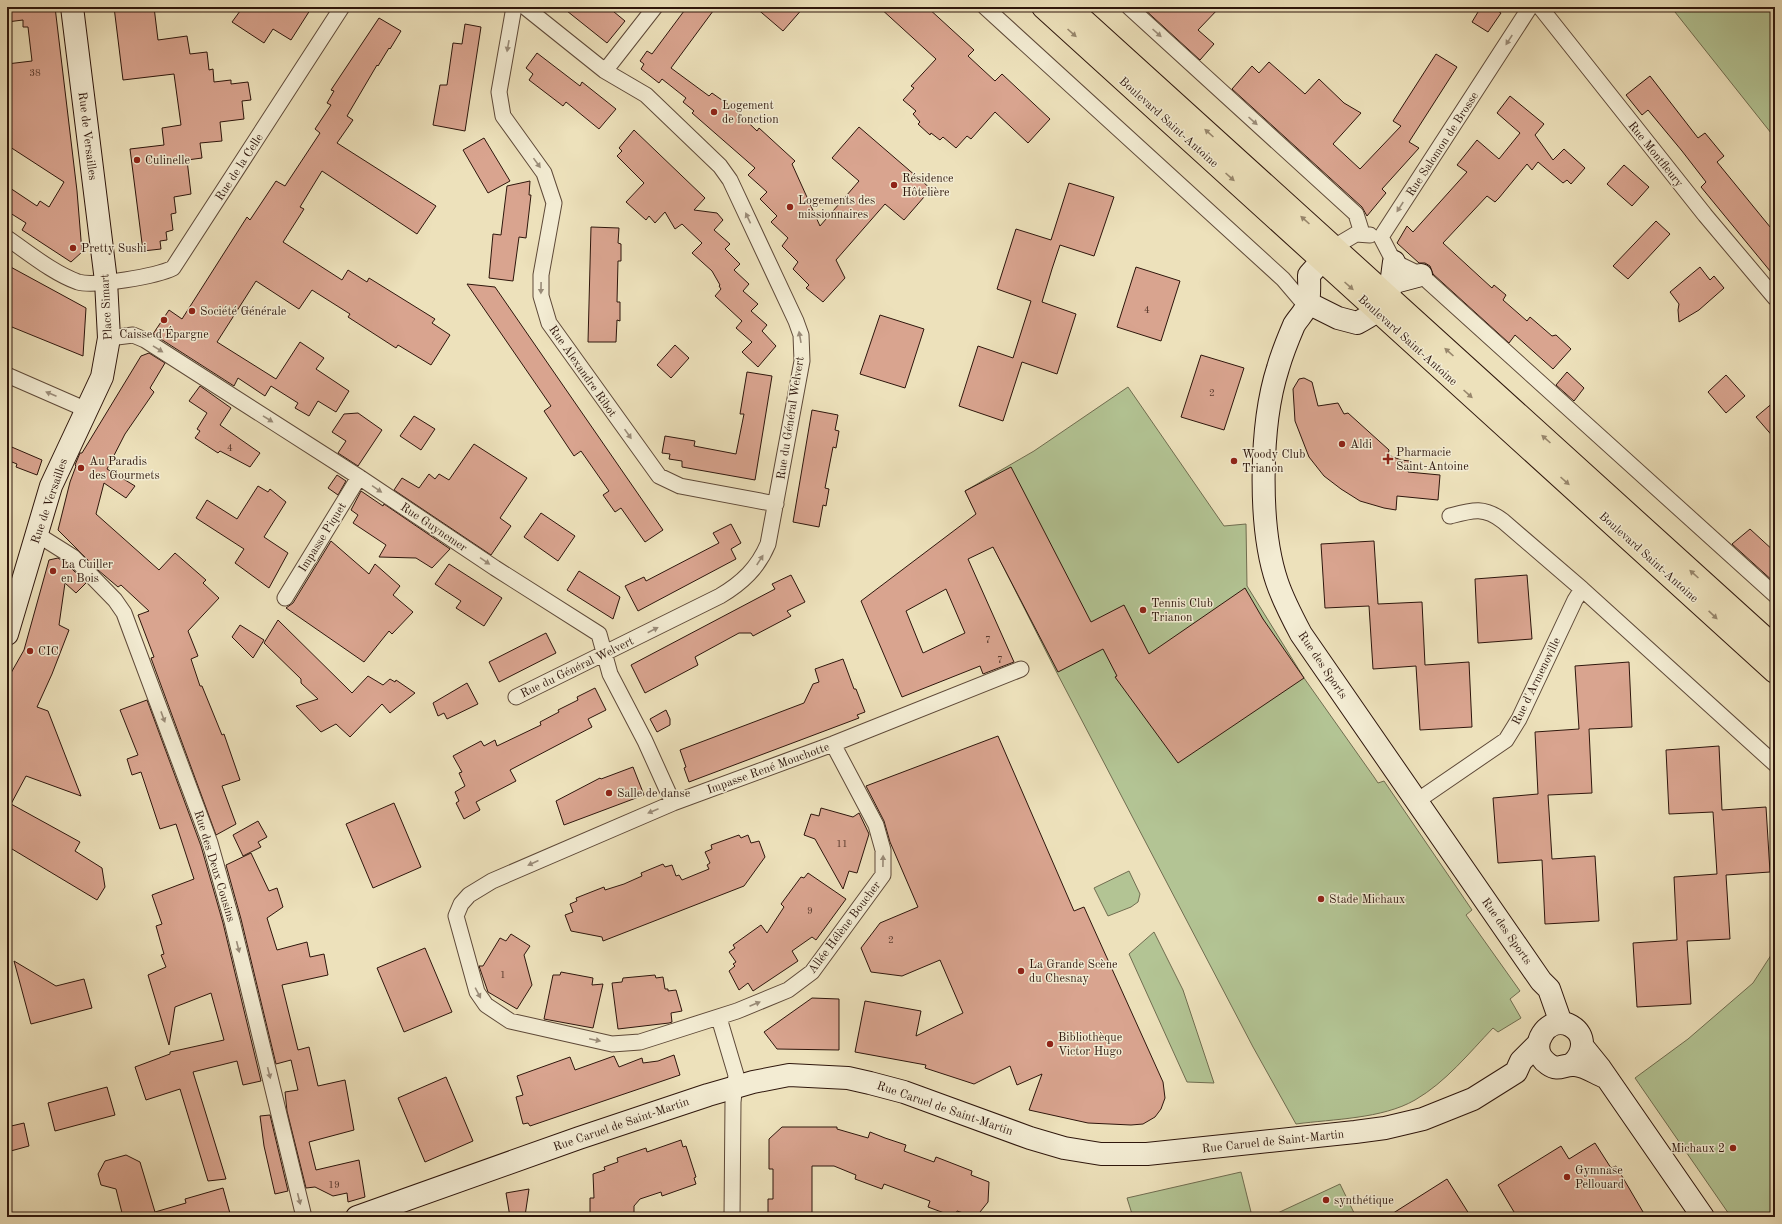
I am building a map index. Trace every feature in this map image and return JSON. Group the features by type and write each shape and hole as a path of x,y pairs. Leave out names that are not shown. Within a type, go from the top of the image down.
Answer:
{"main road":[{"name":"Rue de Versailles","path":"72,7 105,273"},
{"name":"Boulevard Saint-Antoine","path":"1043,7 1327,254 1387,292 1775,646"},
{"name":"Boulevard Saint-Antoine","path":"1069,7 1327,254"},
{"name":"Rue des Sports","path":"1327,254 1309,275 1307,305 1288,339 1268,403 1264,456 1264,503 1270,551 1277,581 1290,614 1301,634 1541,981 1549,989 1547,1040"},
{"name":"Place Simart","path":"105,273 108,344"},
{"path":"1307,305 1338,318 1357,323 1387,292 1421,275"},
{"name":"Boulevard Saint-Antoine","path":"1387,292 1775,672"},
{"name":"Rue de Versailles","path":"7,634 57,473 102,378 108,344"},
{"path":"1572,1026 1577,1030 1582,1038 1577,1056 1556,1068 1547,1040 1572,1026"},
{"name":"Rue Caruel de Saint-Martin","path":"357,1217 379,1213 579,1138 735,1087 789,1075 848,1078 904,1092 1030,1138 1064,1148 1101,1154 1154,1153 1385,1128 1423,1119 1473,1100 1516,1072 1527,1072 1547,1040"},
{"path":"1577,1056 1605,1077 1703,1217"}],"street":[{"name":"Rue de la Celle","path":"7,238 63,274 80,282 105,273 146,277 164,273 173,268 342,7"},
{"name":"Rue Alexandre Ribot","path":"514,7 499,92 503,116 544,173 554,202 541,275 541,296 549,323 659,476 680,486 776,504"},
{"name":"Rue du Général Welvert","path":"516,697 606,654 720,596 741,583 763,555 768,544 802,361 801,335 796,321 730,180 720,166 646,95 604,71 525,7"},
{"path":"604,71 655,7"},
{"path":"985,7 1283,279 1307,305"},
{"path":"1129,7 1356,214 1362,233"},
{"name":"Rue Salomon de Brosse","path":"1381,237 1530,7"},
{"name":"Rue Montfleury","path":"1540,7 1705,215 1775,298"},
{"path":"1327,254 1351,236 1362,233 1381,237"},
{"name":"Boulevard Saint-Antoine","path":"1381,237 1387,292"},
{"path":"1421,275 1775,595"},
{"name":"Rue Guynemer","path":"108,344 133,335 145,340 359,477 514,580 599,634 606,654 610,674 645,741 673,803"},
{"path":"7,375 87,410"},
{"name":"Impasse Piquet","path":"285,598 359,477"},
{"path":"1450,516 1482,511 1492,512 1582,589 1775,764"},
{"name":"Rue des Deux Cousins","path":"36,537 46,540 73,557 115,600 124,613 210,843 232,921 304,1217"},
{"name":"Rue d'Armenoville","path":"1417,801 1506,740 1519,719 1582,589"},
{"name":"Impasse René Mouchotte","path":"466,956 456,916 461,904 469,896 492,881 673,803 833,744 1021,669"},
{"name":"Allée Hélène Boucher","path":"466,956 477,992 486,1005 510,1021 612,1044 640,1042 718,1018 788,990 812,972 883,875 883,850 876,825 833,744"},
{"path":"718,1018 736,1069 733,1102 730,1190 732,1217"}],"green space":[{"path":"1671,7 1775,7 1775,138"},
{"path":"1128,387 1224,526 1246,524 1247,586 1304,678 1378,783 1384,781 1472,910 1466,915 1520,991 1510,999 1521,1018 1498,1032 1493,1028 1457,1067 1437,1085 1415,1100 1402,1106 1373,1115 1296,1124 1253,1047 1057,673 965,491 1034,451"},
{"path":"1129,871 1140,894 1138,902 1131,907 1108,916 1094,888"},
{"path":"1154,932 1183,990 1214,1083 1187,1082 1129,954"},
{"name":"Michaux 2","path":"1775,949 1775,1217 1731,1217 1635,1078 1688,1039 1753,983"},
{"path":"1241,1172 1251,1212 1240,1217 1133,1217 1127,1198"},
{"name":"synthétique","path":"1340,1184 1356,1217 1269,1217"}],"building":[{"path":"7,7 55,7 77,191 82,252 71,262 22,230 26,223 7,211 7,186 37,206 40,201 49,207 64,182 7,145 7,64 32,61 28,27 23,27 23,20 7,22"},
{"path":"114,7 154,7 158,40 187,36 190,54 207,52 209,70 213,69 214,82 231,80 231,84 248,82 251,100 242,101 244,119 220,122 222,141 200,143 202,158 187,160 191,194 174,197 176,213 171,214 173,230 166,232 167,240 160,241 161,249 143,251 130,149 164,145 162,128 181,125 174,74 123,80"},
{"path":"243,7 312,7 291,40 273,29 264,43 232,22"},
{"path":"562,7 608,7 625,21 607,43"},
{"path":"687,7 716,7 671,68 709,96 712,93 733,108 757,131 759,128 795,161 792,164 820,226 859,181 832,158 859,127 931,189 904,220 885,204 836,260 845,278 823,302 806,288 809,285 793,269 798,262 782,246 788,238 771,222 777,216 760,199 767,192 748,175 755,168 692,113 694,111 683,102 686,98 662,79 659,83 641,69 644,64 640,61 647,51 652,54"},
{"path":"755,7 804,7 783,31"},
{"path":"879,7 927,7 974,50 968,56 995,81 1002,74 1050,119 1028,143 995,112 971,139 967,136 956,148 943,137 940,140 931,133 930,135 918,124 920,122 913,114 916,111 903,100 914,88 911,86 936,59"},
{"path":"1142,7 1220,7 1198,30 1214,44 1200,60"},
{"path":"1481,7 1492,7 1501,13 1488,32 1472,22"},
{"path":"379,18 401,31 378,66 377,65 347,116 353,120 337,143 436,206 417,234 322,171 300,207 304,209 283,242 342,280 348,270 367,282 369,278 435,319 432,323 450,335 431,365 398,345 396,348 348,317 350,314 312,290 299,309 256,281 217,342 276,379 300,342 324,358 316,369 349,391 336,412 318,401 309,416 295,408 298,403 271,386 265,396 238,378 234,386 153,334 169,310 182,319 247,217 250,220 276,181 285,186 320,133 315,129 331,105 327,103 334,91 331,90"},
{"path":"465,24 481,27 465,131 433,125 440,85 447,85 453,43 462,44"},
{"path":"537,53 580,86 582,82 616,109 599,129 566,102 563,106 529,80 533,74 526,68"},
{"path":"1436,54 1457,67 1409,142 1419,148 1382,189 1386,193 1367,216 1362,207 1232,89 1252,66 1259,73 1269,62 1305,94 1319,79 1344,103 1361,113 1333,144 1360,169 1401,126 1393,121"},
{"path":"1650,76 1698,138 1705,133 1724,156 1717,162 1775,233 1775,277 1701,187 1706,182 1682,151 1648,110 1642,115 1626,95"},
{"path":"1510,96 1544,124 1535,135 1553,160 1564,149 1585,168 1571,184 1567,180 1563,183 1538,162 1532,170 1527,164 1495,202 1487,196 1443,243 1492,288 1494,285 1506,295 1503,300 1527,321 1530,317 1552,336 1556,335 1571,349 1553,369 1515,335 1509,343 1433,274 1430,266 1425,263 1419,263 1397,243 1407,226 1413,232 1467,172 1457,165 1477,140 1499,159 1520,133 1497,113"},
{"path":"634,130 705,198 694,210 717,213 723,220 714,230 730,244 725,249 740,264 734,270 749,284 743,291 758,304 751,311 767,325 762,331 776,346 758,367 742,352 752,342 736,328 742,321 715,296 721,289 719,286 720,285 712,271 692,253 702,243 682,224 675,229 665,212 655,223 649,216 646,220 626,202 644,183 617,156 622,151 619,148"},
{"path":"484,138 510,181 488,193 463,150"},
{"path":"1624,165 1649,187 1632,206 1607,184"},
{"path":"530,181 529,195 531,195 526,238 519,237 513,281 489,278 493,234 501,235 507,186"},
{"path":"1069,183 1114,197 1094,256 1060,245 1052,269 1042,302 1076,314 1057,374 1022,362 1003,421 959,406 978,346 1013,358 1031,301 997,289 1016,229 1051,240"},
{"path":"1656,221 1670,234 1628,279 1613,266"},
{"path":"591,227 619,228 618,243 621,244 621,261 618,261 617,302 620,302 620,321 617,320 616,342 588,342"},
{"path":"7,265 86,308 83,356 7,325"},
{"path":"1136,267 1180,281 1161,341 1117,327"},
{"path":"1700,267 1710,280 1714,276 1724,288 1699,310 1679,322 1679,304 1670,292"},
{"path":"467,284 495,287 663,530 645,542 621,508 615,512 603,495 609,491 581,451 574,456 544,411 551,406"},
{"path":"880,315 924,329 905,388 860,374"},
{"path":"675,345 689,358 671,378 657,365"},
{"path":"149,353 165,363 150,388 154,392 125,434 107,469 135,486 126,498 104,483 96,514 159,570 175,553 206,580 203,583 219,598 188,631 198,656 191,659 200,686 202,686 222,735 224,734 240,780 222,786 236,824 216,835 151,658 154,657 138,615 149,611 121,585 118,587 98,570 58,530 70,482 80,453 82,453 141,356"},
{"path":"1201,355 1244,368 1224,430 1181,417"},
{"path":"747,372 772,376 755,480 682,467 682,461 669,459 670,454 662,453 665,436 695,441 694,446 736,454 744,414 740,414"},
{"path":"1567,372 1584,388 1574,401 1556,385"},
{"path":"1726,375 1745,396 1726,413 1708,392"},
{"name":"Aldi","path":"1304,378 1312,382 1318,406 1338,403 1344,414 1348,413 1389,450 1388,455 1401,460 1410,461 1408,472 1440,475 1438,500 1397,496 1396,510 1384,508 1360,501 1324,476 1309,457 1295,421 1293,389 1299,379"},
{"path":"200,386 231,408 220,425 260,453 250,467 220,451 218,453 195,438 200,431 197,429 207,413 189,401"},
{"path":"1775,401 1775,439 1756,417"},
{"path":"812,410 838,415 835,430 839,431 836,448 833,447 825,488 829,489 826,506 823,505 819,527 793,522"},
{"path":"358,413 382,430 358,466 338,453 346,441 332,432 344,414"},
{"path":"414,416 435,429 421,450 400,436"},
{"path":"474,444 527,478 500,518 511,526 491,555 394,490 402,478 419,488 429,474 435,479 439,474 449,480"},
{"path":"7,445 42,460 37,475 16,467 17,464 7,460"},
{"path":"1011,467 1091,622 1124,605 1149,654 1245,588 1263,619 1304,678 1178,763 1115,677 1117,676 1103,649 1058,672 993,547 968,559 1014,662 983,674 980,666 902,697 861,601 976,514 965,491","holes":["946,589 965,633 923,653 906,611"]},
{"path":"337,475 346,481 338,495 328,488"},
{"path":"258,486 268,492 270,489 286,502 264,537 288,553 269,588 235,563 244,549 196,518 207,500 237,519"},
{"path":"361,491 383,506 384,504 450,549 432,568 416,558 379,557 386,545 353,523 358,515 351,510"},
{"path":"541,513 575,536 558,561 524,537"},
{"path":"731,524 741,543 731,549 736,559 638,611 625,586 644,577 646,581 719,543 713,533"},
{"path":"1750,529 1775,552 1775,583 1732,544"},
{"path":"331,541 369,574 375,564 400,586 393,595 413,612 392,634 389,631 364,662 286,608 293,603"},
{"path":"1374,541 1378,604 1422,602 1425,665 1469,662 1472,727 1420,730 1416,666 1373,669 1369,606 1325,608 1321,544"},
{"path":"58,558 67,564 86,583 76,593 65,583 59,625 69,630 37,707 48,711 81,796 26,776 11,804 80,842 75,851 102,868 105,887 97,900 7,846 7,680 24,650 49,560"},
{"path":"449,564 502,598 484,626 456,608 461,601 435,584"},
{"path":"579,571 620,597 613,619 567,590"},
{"path":"791,575 805,602 787,611 791,616 753,636 751,633 739,633 695,657 698,665 645,693 631,665 775,589 772,584"},
{"path":"1527,575 1532,639 1478,643 1475,579"},
{"path":"278,620 352,693 368,676 383,685 390,679 395,682 396,680 415,693 390,713 382,704 350,737 336,724 321,732 296,706 318,699 301,683 301,679 264,643"},
{"path":"240,625 264,640 253,658 232,637"},
{"path":"546,633 556,653 499,682 489,662"},
{"path":"843,659 854,689 856,689 865,712 857,715 859,718 689,782 680,750 804,703 813,684 819,682 815,669"},
{"path":"1629,662 1632,727 1589,729 1592,793 1548,795 1552,859 1595,856 1599,921 1545,924 1542,860 1498,863 1493,798 1538,794 1535,732 1579,729 1575,666"},
{"path":"467,683 478,704 447,719 444,713 438,716 433,703"},
{"path":"595,688 606,710 588,719 592,727 510,770 516,781 476,802 480,810 464,819 456,803 459,801 455,792 465,786 459,773 462,772 453,756 481,741 484,746 495,740 497,746 541,725 540,722 559,712 558,710 578,700 577,697"},
{"path":"147,700 201,846 223,923 261,1081 243,1085 237,1061 193,1072 226,1179 208,1181 180,1089 146,1100 135,1067 170,1054 170,1052 224,1040 211,993 175,1007 169,1045 148,975 166,967 161,955 164,954 156,926 162,924 152,895 194,879 176,824 160,829 141,772 132,775 127,759 138,755 120,710"},
{"path":"666,710 670,719 670,725 657,732 650,719"},
{"path":"998,736 1074,911 1084,907 1163,1082 1165,1098 1161,1109 1155,1117 1143,1124 1131,1125 1088,1123 1029,1110 1042,1074 1017,1085 1010,1066 974,1084 925,1068 926,1065 855,1052 865,1001 921,1011 916,1036 963,1013 940,960 902,976 871,972 861,948 880,923 918,907 890,842 884,821 866,786"},
{"path":"1719,746 1722,810 1766,807 1770,872 1726,875 1730,939 1687,941 1691,1004 1637,1007 1633,943 1677,940 1674,877 1717,874 1713,812 1669,814 1666,750"},
{"name":"Salle de danse","path":"633,767 644,795 564,825 556,801 600,778 601,779"},
{"path":"394,803 421,867 373,888 346,824"},
{"path":"821,808 853,817 859,813 869,834 857,873 849,871 843,889 815,839 804,835 811,814 819,816"},
{"path":"258,821 267,837 258,842 261,847 243,856 233,835"},
{"path":"739,835 741,838 748,835 751,843 759,841 765,857 744,886 603,941 602,937 571,931 565,915 573,912 570,904 577,901 576,898 604,887 605,890 624,884 642,876 641,873 663,864 665,867 672,865 676,876 679,875 682,880 709,869 707,865 710,863 705,852 712,849 711,845"},
{"path":"251,853 269,891 277,888 283,907 267,918 277,950 307,942 310,957 324,954 328,975 282,985 298,1050 309,1047 318,1086 345,1080 354,1130 309,1142 316,1170 359,1160 365,1197 348,1202 347,1193 333,1196 315,1187 306,1188 287,1111 285,1092 298,1090 291,1060 276,1064 241,919 226,865"},
{"path":"808,873 846,899 816,940 812,937 792,951 798,961 753,991 748,983 739,990 729,971 735,966 733,964 736,962 729,952 735,948 733,945 761,925 767,933 784,907 781,904 801,877 804,878"},
{"path":"511,934 530,946 524,955 532,985 517,1009 488,992 479,966 483,966 500,938 506,941"},
{"path":"425,948 452,1012 404,1032 377,968"},
{"path":"14,961 56,986 84,979 92,1008 31,1024"},
{"path":"561,972 593,978 592,985 603,984 593,1028 544,1019 553,975 560,975"},
{"path":"655,975 656,978 663,977 665,989 668,989 668,991 676,990 682,1011 671,1013 672,1022 669,1023 618,1029 612,983 622,982 623,978"},
{"path":"812,998 839,999 839,1050 777,1049 764,1032"},
{"path":"674,1055 680,1075 530,1126 528,1123 523,1124 516,1097 523,1095 517,1076 570,1057 575,1070 614,1056 619,1067 642,1058 643,1063 658,1061"},
{"path":"446,1077 473,1141 425,1162 398,1098"},
{"path":"107,1087 115,1115 55,1131 48,1103"},
{"path":"270,1115 288,1191 275,1194 264,1146 260,1116"},
{"path":"24,1123 29,1146 7,1152 7,1127"},
{"path":"782,1127 837,1127 837,1129 868,1138 870,1132 906,1145 904,1151 934,1162 936,1157 972,1171 971,1175 989,1182 988,1202 976,1217 957,1211 955,1217 928,1207 930,1201 884,1184 882,1189 855,1179 856,1175 834,1166 812,1166 812,1217 768,1217 768,1199 773,1199 773,1169 769,1169 769,1139"},
{"path":"681,1140 683,1147 686,1146 696,1177 694,1178 696,1184 662,1196 661,1192 640,1199 634,1206 634,1217 594,1217 593,1214 590,1214 590,1198 594,1198 593,1174 605,1170 604,1167 618,1162 617,1158 646,1148 647,1152"},
{"name":"Gymnase Pellouard","path":"1595,1143 1611,1168 1616,1166 1646,1217 1517,1217 1498,1185 1561,1146 1569,1159"},
{"path":"126,1155 140,1162 155,1212 186,1203 185,1199 223,1188 231,1217 123,1217 116,1189 101,1185 98,1174 105,1161"},
{"path":"1447,1179 1471,1217 1387,1217"},
{"path":"529,1189 525,1216 510,1217 506,1193"}],"place":[{"name":"Logement de fonction","path":"714,112"},
{"name":"Culinelle","path":"137,160"},
{"name":"Résidence Hôtelière","path":"894,185"},
{"name":"Logements des missionnaires","path":"790,207"},
{"name":"Pretty Sushi","path":"73,248"},
{"name":"Société Générale","path":"192,311"},
{"name":"Caisse d'Épargne","path":"164,320"},
{"name":"Aldi","path":"1342,444"},
{"name":"Pharmacie Saint-Antoine","path":"1388,459"},
{"name":"Woody Club Trianon","path":"1234,461"},
{"name":"Au Paradis des Gourmets","path":"81,468"},
{"name":"La Cuiller en Bois","path":"53,571"},
{"name":"Tennis Club Trianon","path":"1143,610"},
{"name":"CIC","path":"30,651"},
{"name":"Salle de danse","path":"609,793"},
{"name":"Stade Michaux","path":"1321,899"},
{"name":"La Grande Scène du Chesnay","path":"1021,971"},
{"name":"Bibliothèque Victor Hugo","path":"1050,1044"},
{"name":"Michaux 2","path":"1733,1148"},
{"name":"Gymnase Pellouard","path":"1567,1177"},
{"name":"synthétique","path":"1326,1200"}]}
